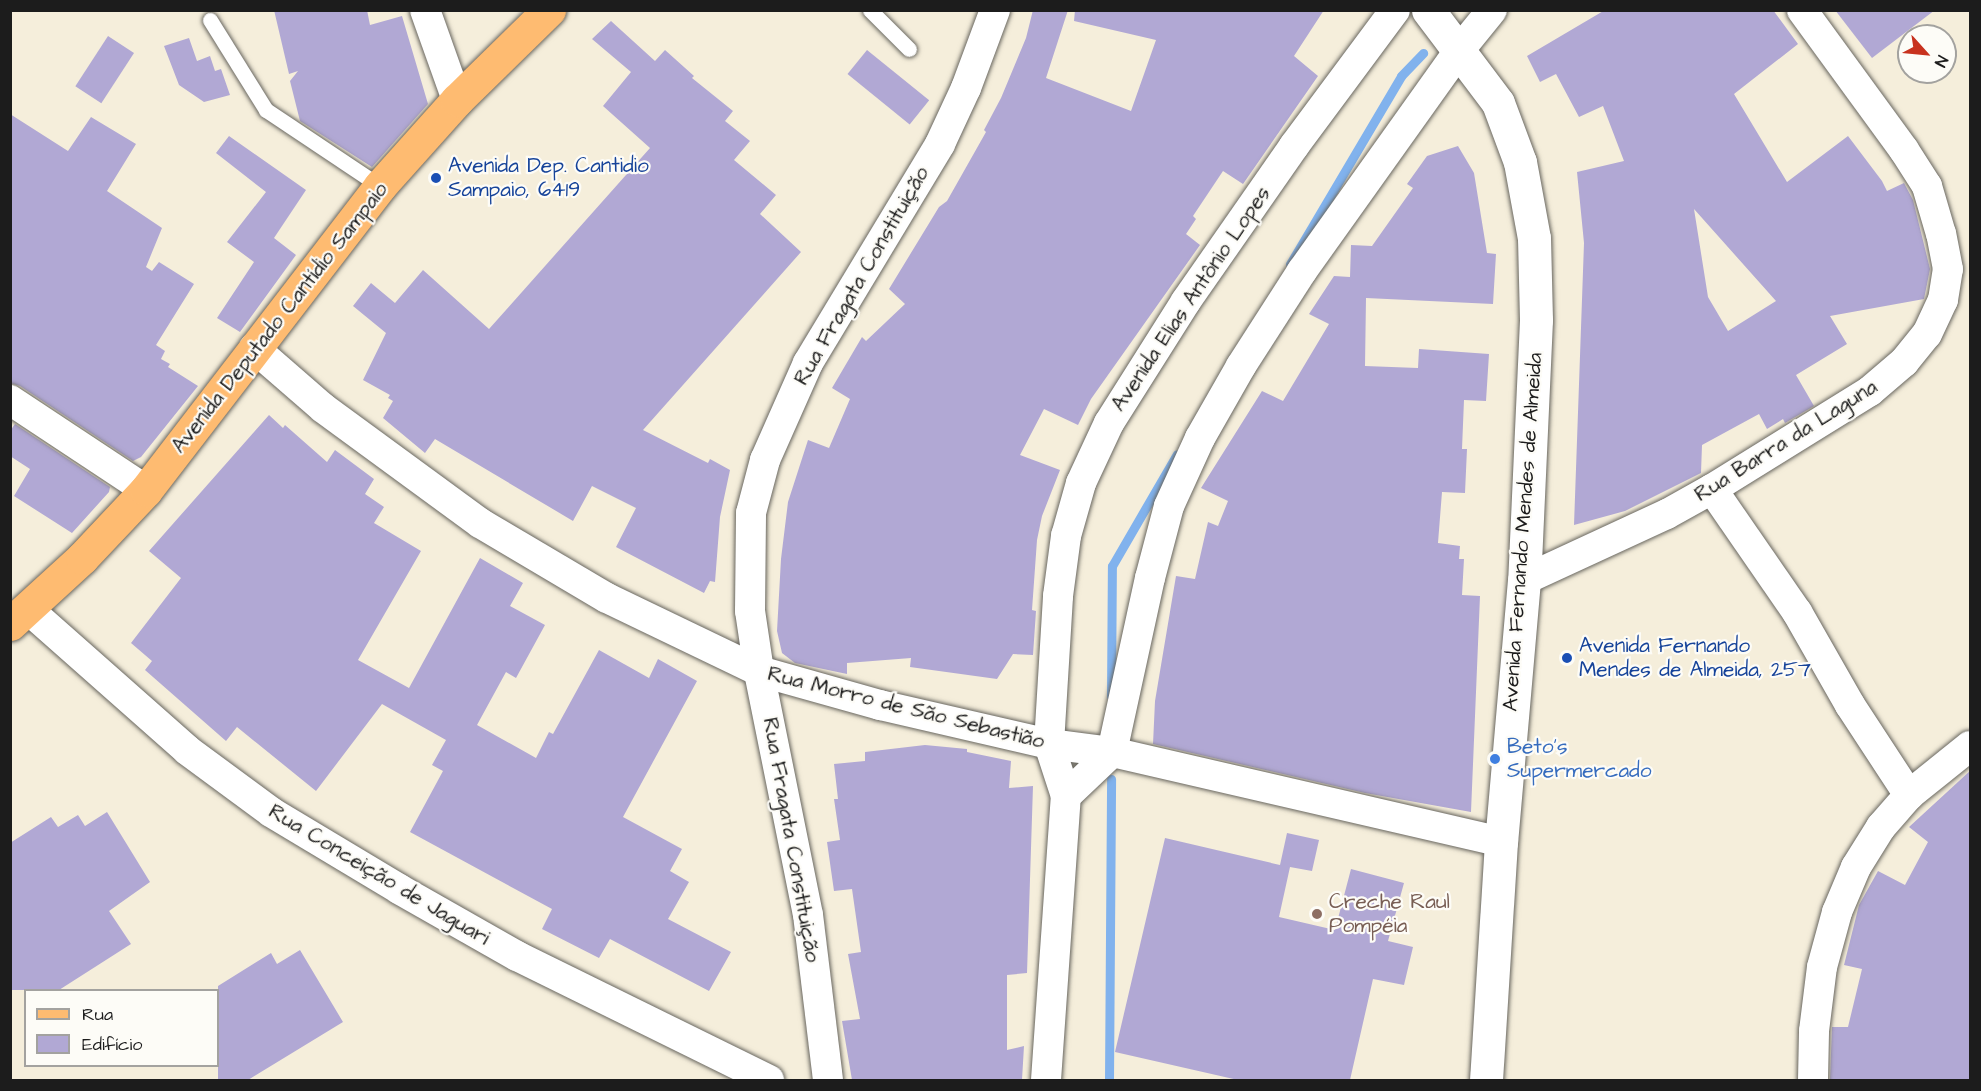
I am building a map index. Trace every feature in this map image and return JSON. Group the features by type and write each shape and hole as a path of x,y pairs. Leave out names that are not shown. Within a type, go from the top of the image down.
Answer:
{"main road":[{"name":"Avenida Deputado Cantídio Sampaio","path":"20,617 146,490 202,421 255,348 380,186 457,100 549,11"}],"street":[{"path":"424,10 457,100"},
{"name":"Rua Fragata Constituição","path":"828,1080 808,915 759,671 750,611 751,513 765,460 785,409 822,336 940,144 966,88 995,10"},
{"name":"Avenida Elias Antônio Lopes","path":"1046,1080 1047,1036 1066,796 1049,744 1058,596 1066,536 1081,483 1109,423 1186,300 1294,146 1395,10"},
{"name":"Avenida Fernando Mendes de Almeida","path":"1428,10 1498,103 1520,162 1534,238 1536,320 1524,580 1500,842 1486,1080"},
{"path":"1066,796 1112,752 1150,578 1169,506 1200,438 1241,366 1302,271 1458,51 1492,10"},
{"name":"Rua Barra da Laguna","path":"1524,580 1667,514 1712,489 1870,391 1904,362 1927,334 1943,300 1948,269 1927,186 1904,150 1802,10"},
{"name":"Rua Morro de São Sebastião","path":"255,348 323,408 480,523 607,598 759,671 880,705 1049,744 1112,752 1500,842"},
{"path":"10,400 146,490"},
{"path":"1712,489 1797,612 1850,705 1909,795"},
{"name":"Rua Conceição de Jaguari","path":"20,617 187,750 272,812 399,890 517,956 769,1080"},
{"path":"1813,1080 1814,1031 1822,967 1837,912 1856,867 1881,827 1909,795 1971,746"}],"lane":[{"path":"870,10 909,49"},
{"path":"210,20 266,110 380,186"}],"building":[{"path":"274,10 367,10 370,25 402,16 428,104 372,167 300,121 290,81 298,71 289,74"},
{"path":"1033,10 1068,10 1046,78 1131,111 1156,40 1074,21 1075,10 1324,10 1294,56 1318,76 1243,184 1223,171 1193,216 1196,219 1186,234 1200,245 1091,399 1078,425 1044,409 1020,455 1060,470 1042,516 1037,540 1032,610 1036,611 1033,655 1013,654 997,679 910,667 911,658 847,663 847,674 795,663 782,653 777,631 781,559 788,502 808,440 829,448 850,399 832,388 862,337 866,341 905,304 889,289 939,207 947,201 986,132 984,130 1001,98 1026,38"},
{"path":"1605,10 1773,10 1798,44 1734,94 1787,182 1848,136 1887,191 1904,183 1913,200 1930,269 1924,299 1830,316 1847,344 1796,375 1814,406 1785,423 1783,419 1767,429 1759,414 1702,445 1701,473 1625,511 1574,525 1584,243 1577,172 1624,161 1603,106 1579,117 1556,74 1540,82 1527,56","holes":["1694,209 1776,301 1728,331 1708,297"]},
{"path":"1835,10 1935,10 1917,24 1897,24 1897,39 1872,58"},
{"path":"611,21 655,61 665,50 694,76 692,78 733,111 725,121 750,141 734,160 776,195 760,214 801,252 643,430 708,463 710,459 730,470 720,517 715,582 710,581 704,593 616,547 636,508 592,486 573,521 435,439 425,453 383,418 393,401 388,398 390,395 363,380 386,333 353,306 371,283 395,303 423,270 489,329 650,148 603,106 631,72 592,39"},
{"path":"108,36 134,53 101,103 75,86"},
{"path":"189,38 197,61 210,56 215,71 221,69 230,95 204,102 179,85 164,46"},
{"path":"867,50 929,100 910,124 847,74"},
{"path":"10,114 68,151 91,117 136,144 107,191 162,228 146,267 152,271 159,262 194,284 156,345 165,351 161,359 170,364 168,367 198,386 141,457 133,461 20,386 10,383"},
{"path":"229,136 306,190 274,238 296,255 240,332 217,318 254,262 227,242 266,192 216,153"},
{"path":"1458,146 1474,173 1487,253 1496,254 1493,304 1366,298 1365,366 1418,368 1419,349 1489,354 1486,401 1464,400 1462,449 1467,449 1465,493 1442,492 1438,543 1460,546 1459,559 1464,559 1462,595 1480,596 1471,812 1365,793 1153,744 1155,701 1176,576 1195,579 1208,522 1218,526 1228,501 1201,488 1262,391 1283,401 1329,324 1309,314 1334,276 1350,277 1351,245 1372,246 1413,188 1407,184 1427,156"},
{"path":"269,415 283,428 285,425 327,462 335,450 374,479 365,494 384,507 374,523 421,551 358,660 409,688 480,558 523,583 510,606 545,625 516,678 506,672 477,725 536,758 549,732 553,734 599,650 649,678 658,659 697,681 623,817 682,849 670,871 689,882 668,919 731,952 709,991 610,939 599,958 542,929 552,909 410,832 443,771 432,765 446,740 382,704 316,791 237,727 226,741 145,670 152,661 131,643 181,578 149,551"},
{"path":"15,424 110,487 109,492 72,533 14,496 30,469 10,456 10,431"},
{"path":"925,745 967,749 967,752 1011,761 1009,788 1033,786 1027,973 1007,975 1007,1050 1024,1046 1022,1080 852,1080 842,1021 860,1019 848,954 861,952 852,889 834,891 827,842 840,840 834,799 838,799 834,764 865,761 865,752"},
{"path":"1971,770 1971,1080 1830,1080 1832,1027 1848,1027 1862,969 1844,965 1859,905 1878,871 1905,885 1928,842 1909,827"},
{"path":"107,812 150,882 109,911 131,944 61,989 10,990 10,843 51,817 58,827 78,815 85,826"},
{"path":"1287,833 1319,840 1312,871 1290,867 1279,917 1335,930 1351,869 1404,883 1388,941 1413,947 1404,985 1373,979 1350,1080 1238,1080 1115,1052 1165,838 1280,865"},
{"path":"300,950 343,1022 248,1080 218,1080 218,986 271,953 277,964"}],"waterway":[{"path":"1290,264 1401,76 1423,53"},
{"path":"1111,696 1112,566 1177,454"},
{"path":"1109,1080 1111,779"}],"place":[{"name":"Avenida Dep. Cantidio Sampaio, 6419","path":"436,178"},
{"name":"Avenida Fernando Mendes de Almeida, 257","path":"1567,658"},
{"name":"Beto's Supermercado","path":"1495,759"},
{"name":"Creche Raul Pompéia","path":"1317,914"}]}
